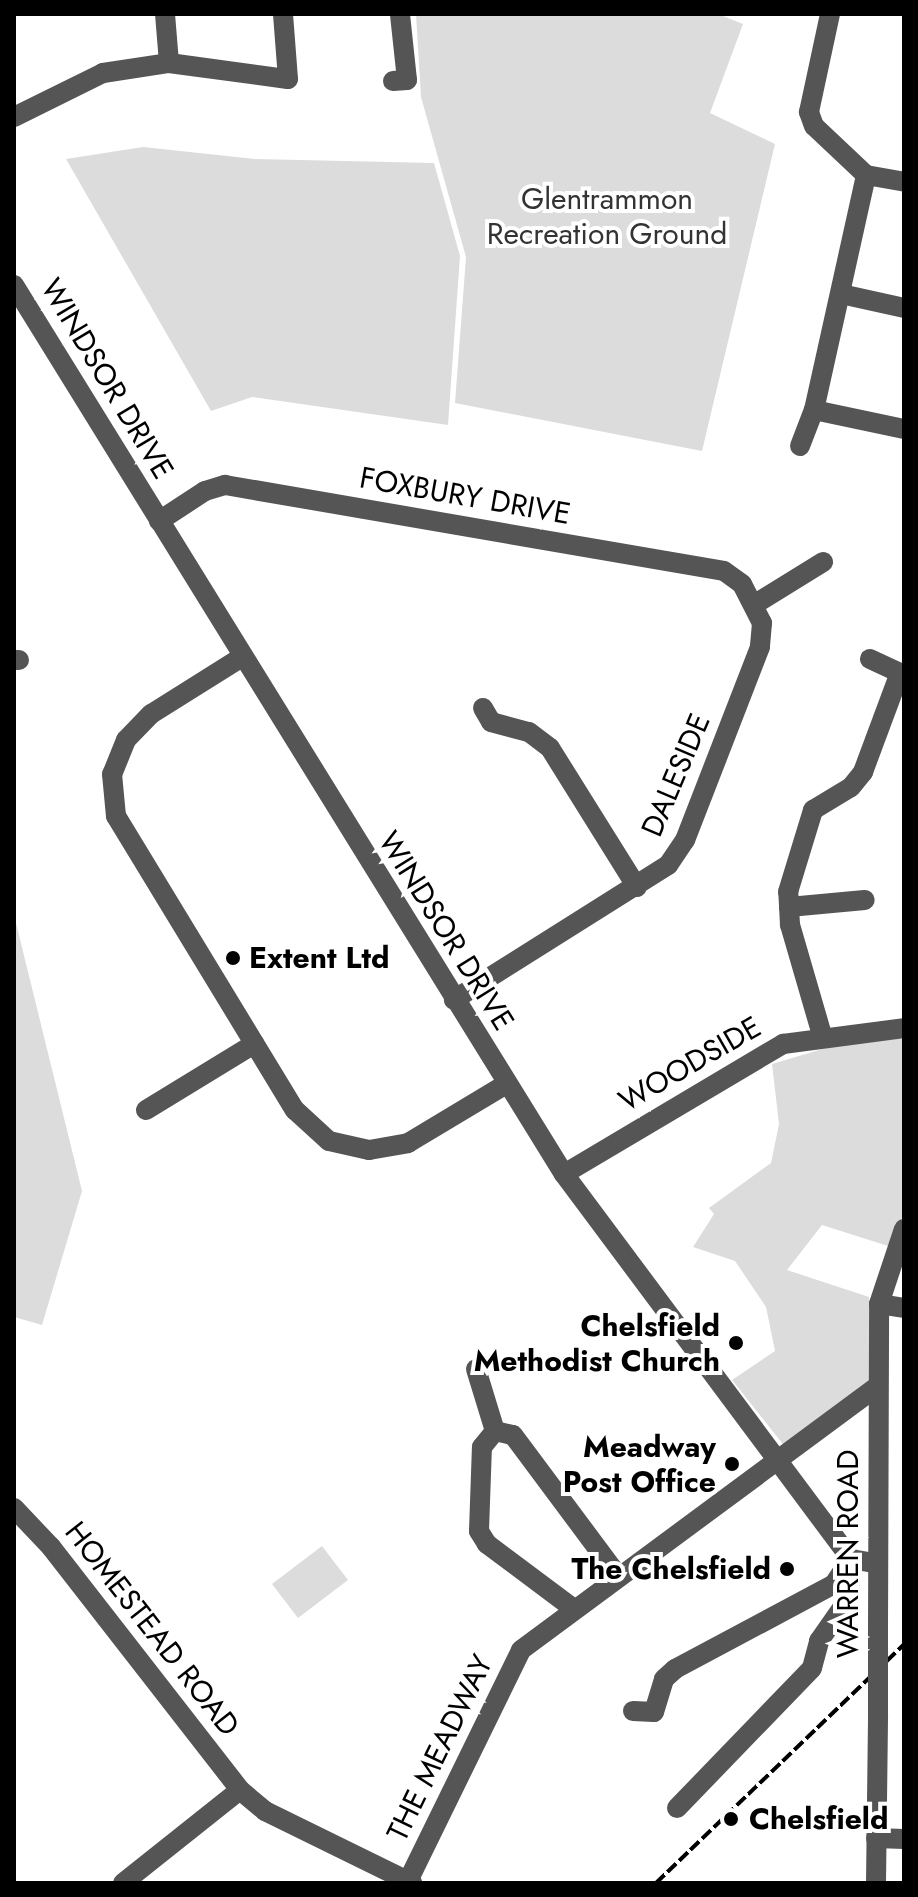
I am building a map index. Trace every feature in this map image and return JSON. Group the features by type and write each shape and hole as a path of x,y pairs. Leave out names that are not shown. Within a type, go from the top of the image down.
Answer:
{"street":[{"path":"165,14 169,63"},
{"path":"14,117 103,73 169,63 288,79 283,14"},
{"path":"393,81 407,80 400,14"},
{"path":"830,14 809,112 814,126 866,175 904,182"},
{"path":"800,446 814,410 866,175"},
{"name":"WINDSOR DRIVE","path":"16,293 564,1174 851,1559"},
{"path":"841,294 904,308"},
{"path":"814,410 904,429"},
{"name":"FOXBURY DRIVE","path":"159,521 225,485 724,571 742,584 755,604"},
{"path":"755,604 823,562"},
{"name":"DALESIDE","path":"454,1000 668,865 685,840 760,647 762,623 755,604"},
{"path":"242,657 151,714 126,740 112,774 116,816 254,1044 295,1110 329,1141 369,1150 408,1143 506,1084"},
{"path":"822,1035 789,907 788,892 813,810 851,787 863,772 902,675 870,659"},
{"path":"483,708 491,722 529,732 550,748 637,887"},
{"path":"789,907 865,900"},
{"name":"WOODSIDE","path":"564,1174 750,1059 822,1035 904,1028"},
{"path":"146,1110 254,1044"},
{"name":"WARREN ROAD","path":"876,1883 879,1304 904,1229"},
{"path":"879,1304 904,1308"},
{"path":"476,1369 495,1431"},
{"name":"THE MEADWAY","path":"410,1882 521,1650 877,1387"},
{"path":"495,1431 513,1435 619,1577"},
{"path":"495,1431 482,1447 479,1531 487,1544 574,1609"},
{"name":"HOMESTEAD ROAD","path":"14,1508 51,1547 240,1790 265,1811 410,1882"},
{"path":"851,1559 878,1564"},
{"path":"633,1711 654,1712 664,1679 675,1669 834,1584 851,1559"},
{"path":"677,1808 812,1668 819,1641 849,1598 851,1559"},
{"path":"123,1883 240,1790"},
{"path":"876,1838 904,1839"}],"green space":[{"name":"Glentrammon Recreation Ground","path":"416,14 718,14 743,24 710,113 775,144 702,451 455,403 466,257 421,97"},
{"name":"Glentrammon Recreation Ground","path":"143,147 255,159 434,163 460,256 448,425 252,397 211,411 66,159"},
{"path":"14,915 82,1191 42,1325 14,1317"},
{"path":"904,1038 904,1214 888,1246 822,1225 787,1270 869,1297 870,1387 786,1448 732,1380 775,1351 766,1307 735,1261 693,1247 714,1214 709,1208 771,1163 779,1124 772,1064 829,1047"},
{"path":"322,1546 348,1580 298,1618 272,1584"}],"railway":[{"path":"656,1883 904,1644"}],"place":[{"name":"Extent Ltd","path":"233,958"},
{"name":"Chelsfield Methodist Church","path":"736,1343"},
{"name":"Meadway Post Office","path":"732,1464"},
{"name":"The Chelsfield","path":"787,1569"},
{"name":"Chelsfield","path":"731,1819"}]}
